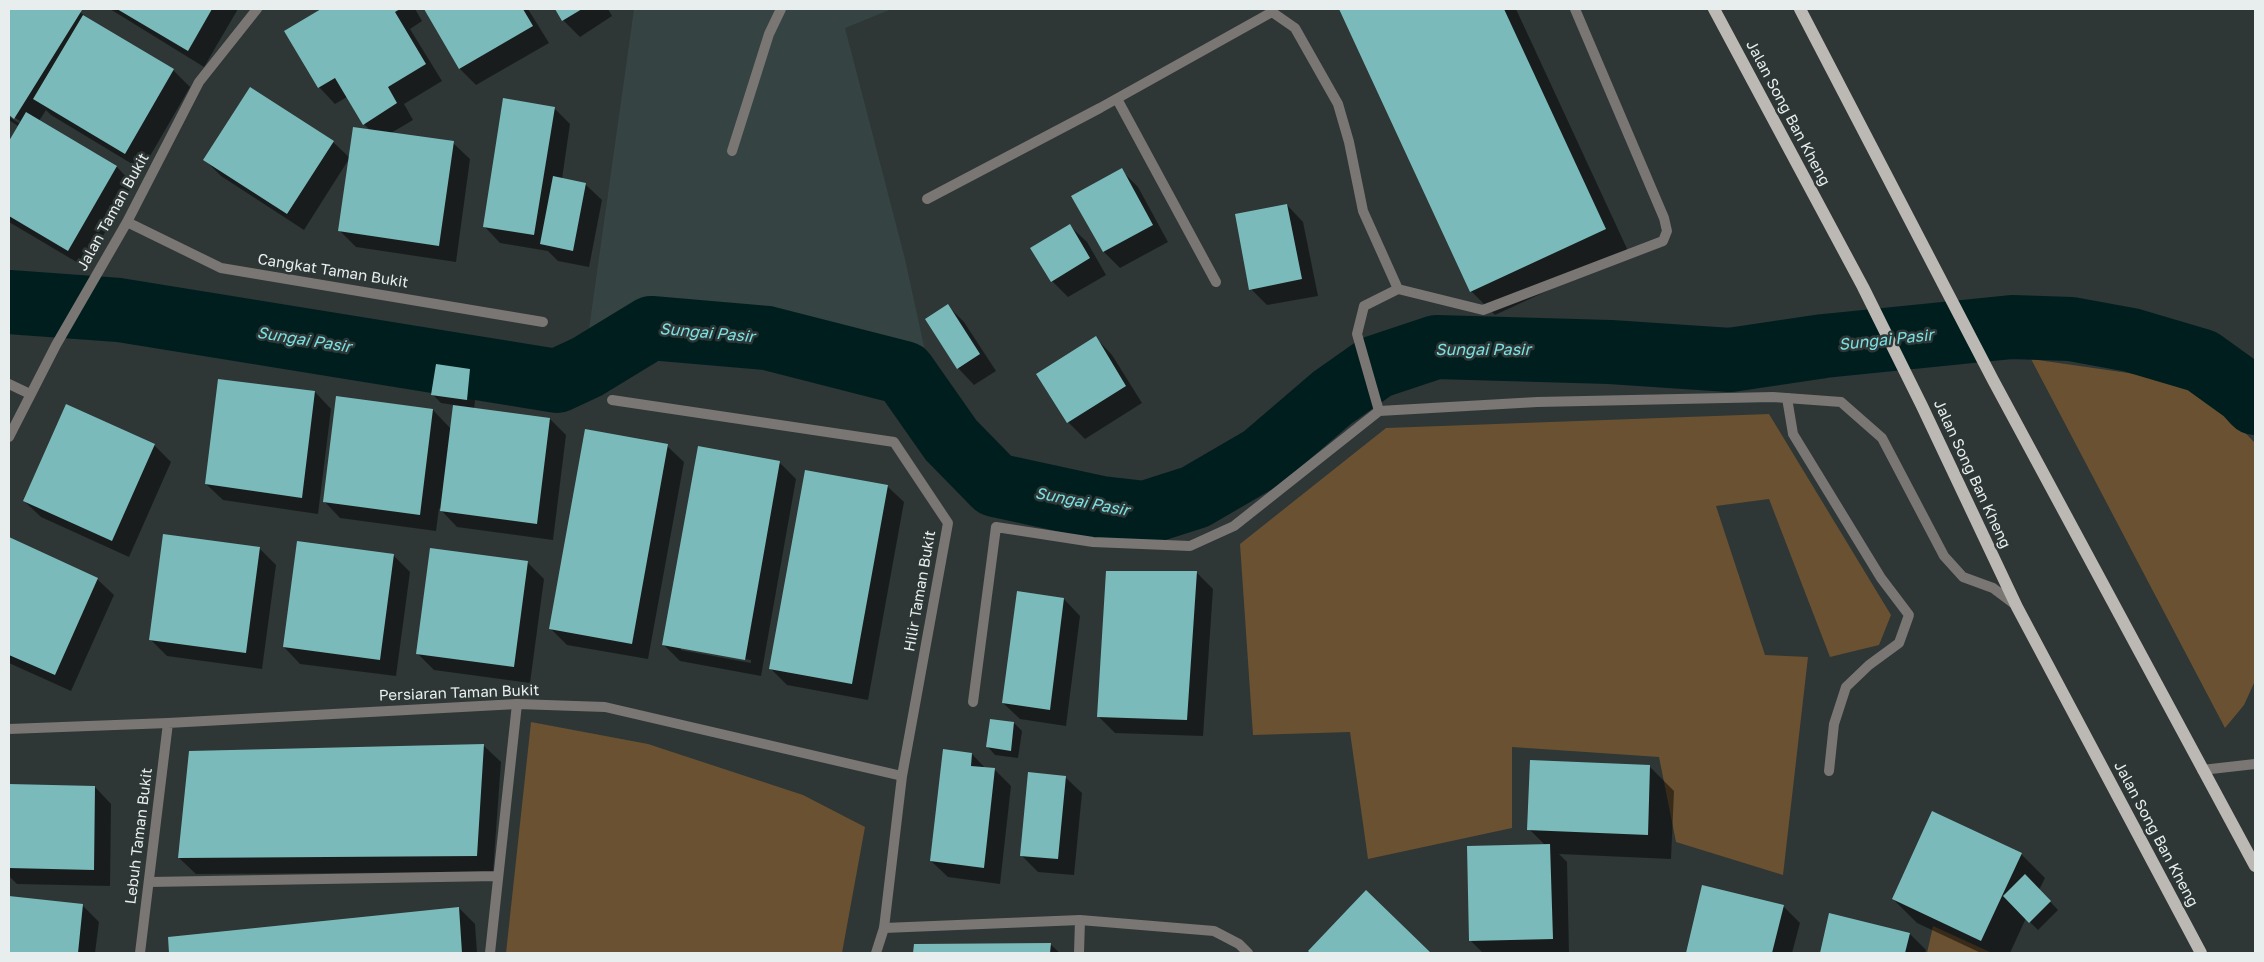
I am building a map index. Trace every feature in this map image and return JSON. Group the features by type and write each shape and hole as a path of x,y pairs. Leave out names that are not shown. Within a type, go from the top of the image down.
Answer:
{"main road":[{"name":"Jalan Song Ban Kheng","path":"1714,9 1862,288 1922,406 2017,607 2201,953"},
{"path":"1800,9 1993,380 2255,866"}],"street":[{"name":"Jalan Taman Bukit","path":"9,437 56,345 127,222 199,82 257,9"},
{"path":"732,151 769,34 781,9"},
{"path":"1378,406 1357,334 1364,306 1398,289 1482,310 1664,241 1667,231 1664,218 1575,9"},
{"path":"927,199 1117,99 1272,12 1295,28 1338,104 1349,142 1363,210 1398,289"},
{"path":"1117,99 1216,282"},
{"name":"Cangkat Taman Bukit","path":"127,222 222,268 543,322"},
{"path":"9,384 30,394"},
{"path":"1787,398 1793,434 1881,578 1909,615 1899,643 1869,665 1846,687 1834,724 1829,771"},
{"path":"973,702 996,527 1093,542 1190,546 1234,526 1378,406 1787,398 1841,402 1882,438 1944,556 1963,577 1993,588 2017,607"},
{"name":"Hilir Taman Bukit","path":"612,400 894,442 948,524 902,776 884,928 876,953"},
{"path":"490,953 517,704"},
{"name":"Persiaran Taman Bukit","path":"9,729 168,723 517,704 605,708 902,776"},
{"name":"Lebuh Taman Bukit","path":"140,953 168,723"},
{"path":"2202,770 2255,764"},
{"path":"149,882 498,876"},
{"path":"884,928 1080,920 1214,931 1239,944 1248,953"},
{"path":"1079,953 1080,920"}],"shaded area":[{"path":"634,9 892,9 845,28 905,259 927,360 759,316 629,305 587,343"},
{"path":"2031,359 2149,376 2209,395 2255,443 2255,681 2244,705 2225,728"},
{"path":"1769,414 1891,615 1879,645 1830,657 1769,499 1716,506 1765,655 1808,657 1783,875 1676,842 1659,757 1512,747 1512,828 1368,859 1350,732 1253,735 1240,544 1386,428"},
{"path":"531,722 648,744 803,795 865,827 842,953 506,953"},
{"path":"1933,926 1992,953 1927,953"}],"building":[{"path":"9,9 82,10 14,119 9,115"},
{"path":"117,9 212,9 188,51"},
{"path":"321,9 400,9 395,12 426,64 388,87 397,103 363,125 335,78 318,88 284,31"},
{"path":"424,9 523,9 533,26 459,69"},
{"path":"555,9 582,9 562,21"},
{"path":"1339,9 1504,9 1606,229 1470,292"},
{"path":"83,15 174,69 125,154 33,99"},
{"path":"250,87 334,141 287,214 203,160"},
{"path":"503,98 555,107 534,235 483,227"},
{"path":"26,112 117,166 68,251 9,216 9,141"},
{"path":"353,127 454,141 439,246 338,231"},
{"path":"1122,168 1153,225 1103,252 1071,196"},
{"path":"553,176 586,183 573,251 540,244"},
{"path":"1287,204 1302,279 1249,290 1235,214"},
{"path":"1070,224 1090,258 1051,282 1030,248"},
{"path":"948,304 980,354 957,369 925,319"},
{"path":"1096,336 1126,386 1067,423 1036,374"},
{"path":"436,364 470,369 467,400 431,395"},
{"path":"218,379 315,391 302,498 205,484"},
{"path":"336,396 433,409 420,515 323,502"},
{"path":"66,404 155,444 112,541 23,501"},
{"path":"453,405 550,418 537,524 440,511"},
{"path":"585,429 668,444 632,644 549,629"},
{"path":"698,446 780,461 745,660 662,645"},
{"path":"805,470 888,485 852,684 769,669"},
{"path":"163,534 260,547 246,653 149,640"},
{"path":"9,537 98,578 55,675 9,655"},
{"path":"297,541 394,554 380,660 283,647"},
{"path":"430,548 528,561 514,667 416,654"},
{"path":"1106,571 1197,571 1187,720 1097,717"},
{"path":"1017,591 1064,598 1050,710 1002,703"},
{"path":"990,719 1014,722 1011,751 986,747"},
{"path":"484,744 477,856 178,858 189,751"},
{"path":"943,749 972,753 971,766 995,768 984,868 930,861"},
{"path":"1530,760 1650,765 1648,835 1527,830"},
{"path":"1028,772 1066,776 1058,859 1020,856"},
{"path":"9,784 95,786 94,870 9,868"},
{"path":"1932,811 2022,853 1981,941 1892,899"},
{"path":"1550,844 1553,939 1469,941 1467,846"},
{"path":"2025,874 2051,901 2029,923 2003,896"},
{"path":"1702,885 1784,905 1772,953 1686,953"},
{"path":"1366,890 1431,953 1310,953 1308,951"},
{"path":"9,896 83,904 78,953 9,953"},
{"path":"459,907 462,953 169,953 168,937"},
{"path":"1829,913 1910,933 1905,953 1820,953"},
{"path":"1051,943 1050,953 913,953 914,944"}],"waterway":[{"name":"Sungai Pasir","path":"9,302 119,310 557,381 587,367 651,328 767,338 904,373 951,440 995,485 1101,508 1145,513 1195,497 1262,458 1332,398 1376,367 1436,347 1610,352 1730,360 1824,346 2012,327 2071,329 2131,340 2202,361 2245,392 2255,403"}]}
